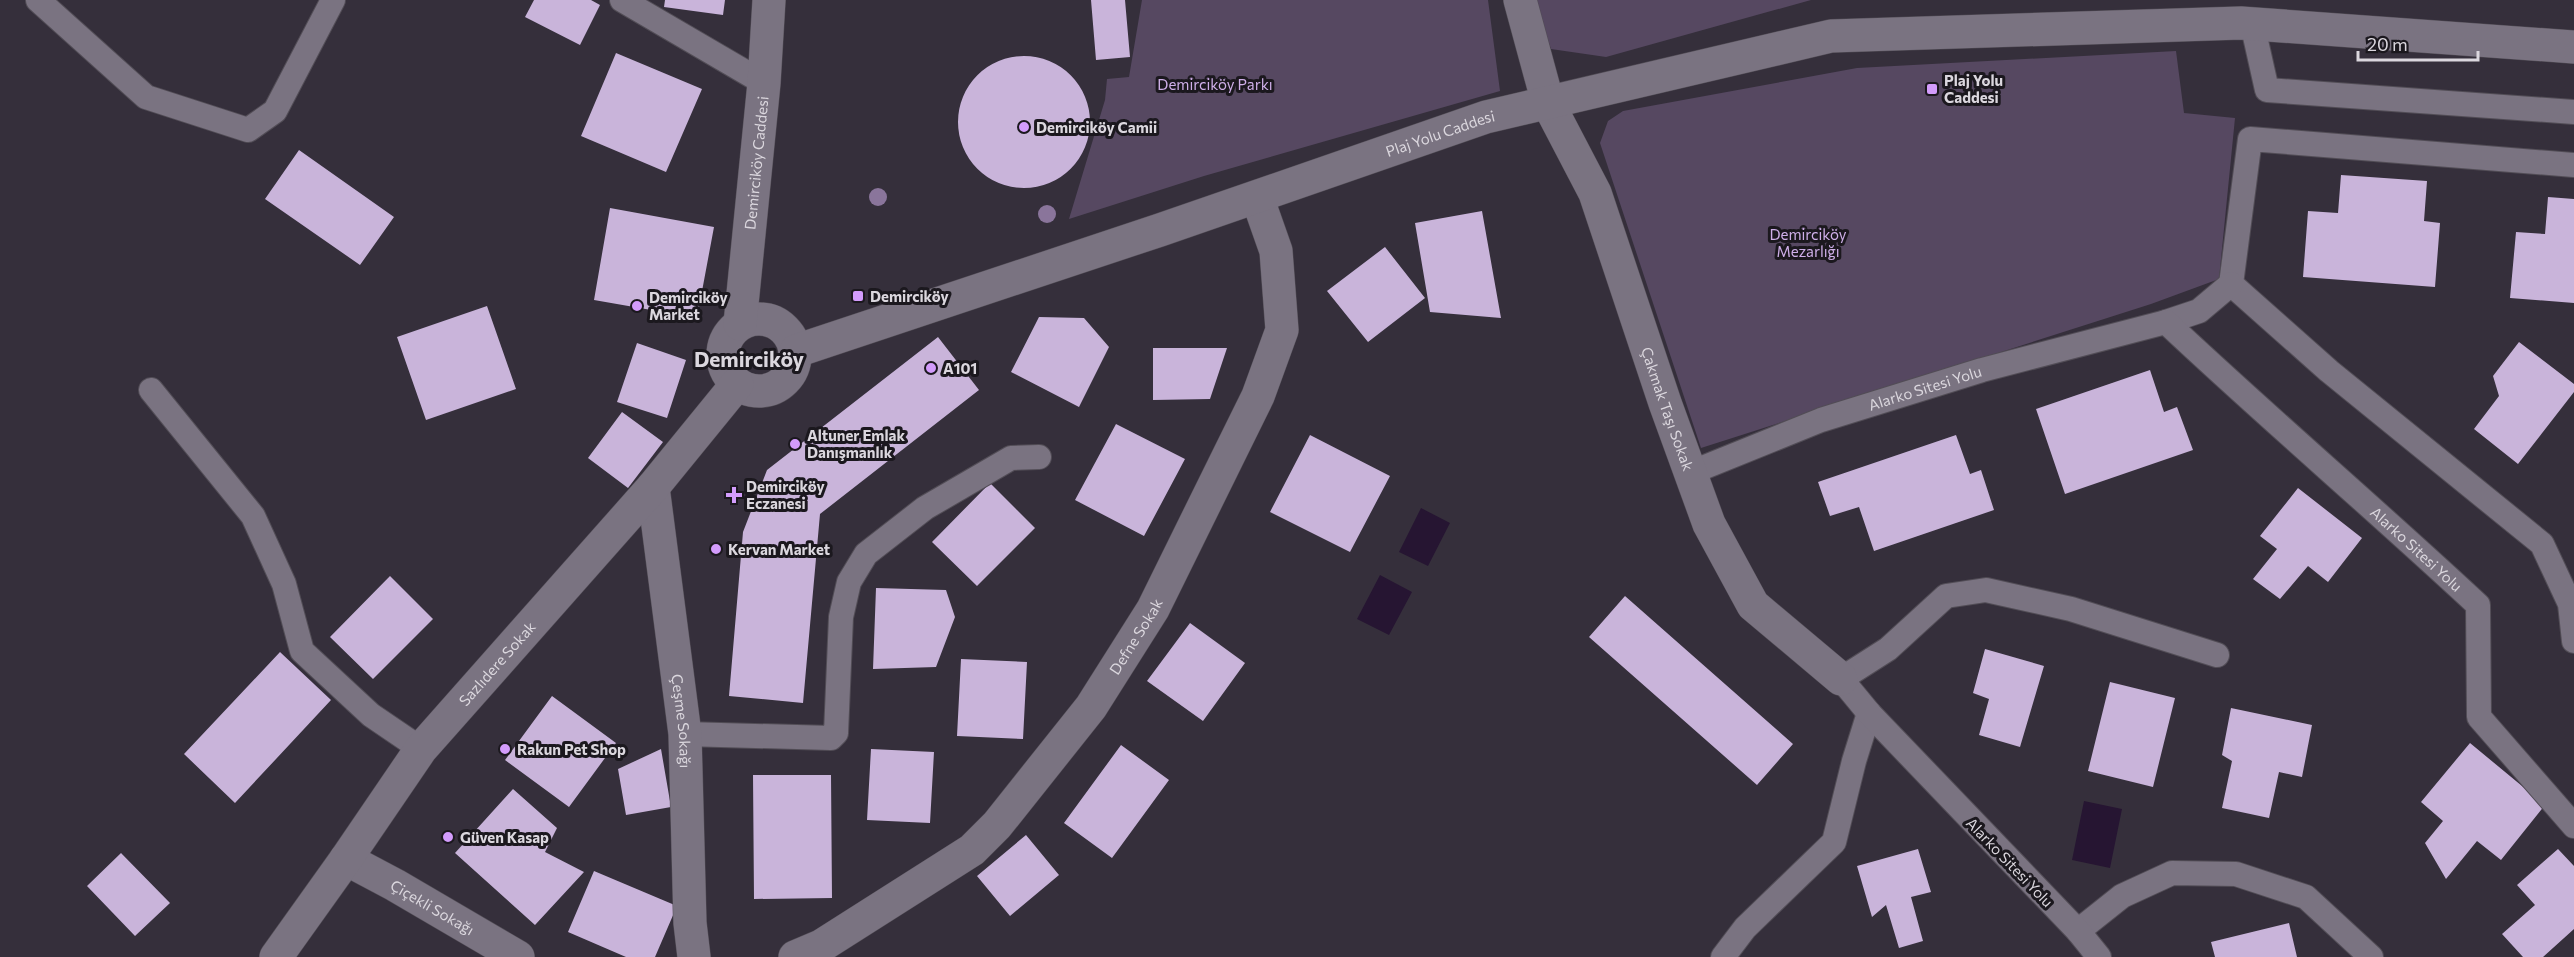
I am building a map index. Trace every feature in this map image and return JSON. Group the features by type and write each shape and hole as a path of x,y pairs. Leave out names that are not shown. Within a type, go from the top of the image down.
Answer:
{"street":[{"name":"Demirciköy Caddesi","path":"740,324 764,83 769,0"},
{"name":"Çakmak Taşı Sokak","path":"1520,0 1548,103 1595,193 1709,524 1753,606 1841,679"},
{"name":"Plaj Yolu Caddesi","path":"796,351 1486,117 1831,36 2252,23 2574,47"},
{"name":"Defne Sokak","path":"795,957 820,946 972,850 997,825 1091,707 1153,609 1258,396 1282,330 1276,250 1257,196"},
{"path":"763,319 775,322 785,329 796,351 792,369 782,384 771,390 758,392 747,390 736,384 724,365 723,353 731,332 740,324 751,320 763,319"},
{"name":"Sazlıdere Sokak","path":"276,957 421,749 653,487 736,384"},
{"name":"Çeşme Sokağı","path":"653,487 685,734 690,922 694,957"},
{"name":"Çiçekli Sokağı","path":"346,859 518,957"}],"lane":[{"path":"38,0 146,97 248,130 274,111 333,0"},
{"path":"622,0 764,83"},
{"path":"2252,23 2267,90 2574,112"},
{"path":"2574,165 2250,139 2231,284 2329,371 2542,544 2570,604 2574,641"},
{"name":"Alarko Sitesi Yolu","path":"1690,473 1821,420 1982,370 2166,322 2199,311 2231,284"},
{"name":"Alarko Sitesi Yolu","path":"2166,322 2246,397 2384,517 2478,605 2479,717 2574,826"},
{"path":"151,390 253,516 284,584 302,651 370,715 421,749"},
{"path":"685,734 831,738 836,733 841,617 849,582 866,554 925,508 1011,458 1039,457"},
{"path":"1841,679 1888,650 1946,596 1986,590 2071,609 2217,655"},
{"name":"Alarko Sitesi Yolu","path":"1841,679 1869,713 2078,931 2099,957"},
{"path":"1723,957 1745,928 1834,842 1854,761 1869,713"},
{"path":"2078,931 2122,896 2172,873 2236,874 2306,897 2371,957"}],"green space":[{"name":"Demirciköy Parkı","path":"1142,0 1488,0 1500,91 1204,176 1069,219 1105,100 1107,79 1129,77"},
{"path":"1534,0 1811,0 1606,57 1551,49"},
{"name":"Demirciköy Mezarlığı","path":"2176,51 2184,113 2235,118 2219,279 2151,304 1701,448 1600,143 1608,121 1623,111 1857,68"}],"shaded area":[{"path":"1421,508 1450,523 1428,566 1399,552"},
{"path":"1380,575 1412,592 1389,635 1357,619"},
{"path":"2084,801 2122,809 2110,868 2072,860"}],"building":[{"path":"534,0 591,0 600,5 580,45 525,17"},
{"path":"665,0 725,0 723,15 664,7"},
{"path":"1091,0 1125,0 1130,57 1096,60"},
{"path":"616,53 702,89 666,172 581,136"},
{"name":"Demirciköy Camii","path":"1024,56 1049,61 1070,76 1085,97 1090,122 1085,147 1070,168 1049,183 1024,188 999,183 978,168 963,147 958,122 963,97 978,76 999,61"},
{"path":"299,150 394,217 360,265 265,199"},
{"path":"2341,175 2427,181 2424,221 2440,223 2435,287 2303,277 2308,211 2338,213"},
{"path":"2548,197 2574,199 2574,303 2510,298 2516,232 2545,234"},
{"path":"610,208 714,227 697,318 594,300"},
{"path":"1482,211 1501,318 1430,312 1415,223"},
{"path":"1385,247 1425,298 1368,342 1327,291"},
{"path":"487,306 516,389 426,420 397,337"},
{"path":"1039,317 1084,318 1109,347 1079,407 1011,372"},
{"path":"938,337 979,390 820,514 803,703 729,696 743,532 767,470"},
{"path":"2519,342 2574,384 2574,392 2518,464 2474,429 2499,396 2493,376"},
{"path":"637,343 686,360 667,418 617,402"},
{"path":"1153,348 1227,348 1210,399 1153,400"},
{"path":"2150,370 2164,412 2177,407 2193,450 2065,494 2036,409"},
{"path":"622,412 663,442 628,488 588,458"},
{"path":"1116,424 1185,459 1144,536 1075,500"},
{"path":"1310,435 1390,476 1350,552 1270,512"},
{"path":"1956,435 1970,474 1981,470 1994,510 1874,551 1859,507 1830,516 1818,482"},
{"path":"990,483 1035,528 977,586 932,542"},
{"path":"2298,488 2362,538 2328,582 2308,566 2280,599 2253,579 2277,549 2260,536"},
{"path":"390,576 433,619 373,679 330,637"},
{"path":"876,588 946,590 955,617 936,667 873,669"},
{"path":"1625,596 1793,744 1757,785 1589,637"},
{"path":"1190,623 1245,663 1203,721 1147,681"},
{"path":"1985,649 2044,666 2020,747 1979,735 1989,699 1973,693"},
{"path":"280,652 331,700 235,803 184,754"},
{"path":"961,659 1027,662 1023,739 957,736"},
{"path":"2110,682 2175,698 2153,787 2088,771"},
{"path":"552,696 616,743 569,807 505,760"},
{"path":"2231,708 2312,725 2302,777 2279,772 2269,818 2222,808 2232,761 2222,755"},
{"path":"2470,743 2545,805 2501,860 2477,841 2446,879 2425,843 2443,821 2421,802"},
{"path":"1121,745 1169,780 1112,858 1064,823"},
{"path":"661,749 671,807 626,815 618,769"},
{"path":"871,749 934,752 930,823 867,820"},
{"path":"753,775 831,775 832,898 754,899"},
{"path":"513,789 557,828 545,852 584,872 535,925 455,853"},
{"path":"1026,835 1059,875 1010,916 977,876"},
{"path":"1918,849 1931,892 1911,897 1923,941 1899,948 1886,905 1872,917 1857,866"},
{"path":"2558,849 2574,866 2574,929 2543,957 2523,957 2502,934 2535,905 2517,885"},
{"path":"121,853 170,903 135,936 87,886"},
{"path":"594,871 677,906 655,957 626,957 568,932"},
{"path":"2289,923 2297,957 2215,957 2211,942"}],"place":[{"name":"Plaj Yolu Caddesi","path":"1932,89"},
{"name":"Demirciköy Camii","path":"1024,127"},
{"name":"Demirciköy","path":"858,296"},
{"name":"Demirciköy Market","path":"637,306"},
{"name":"A101","path":"931,368"},
{"name":"Altuner Emlak Danışmanlık","path":"795,444"},
{"name":"Demirciköy Eczanesi","path":"734,495"},
{"name":"Kervan Market","path":"716,549"},
{"name":"Rakun Pet Shop","path":"505,749"},
{"name":"Güven Kasap","path":"448,837"}],"district":[{"name":"Demirciköy","path":"749,358"}]}
